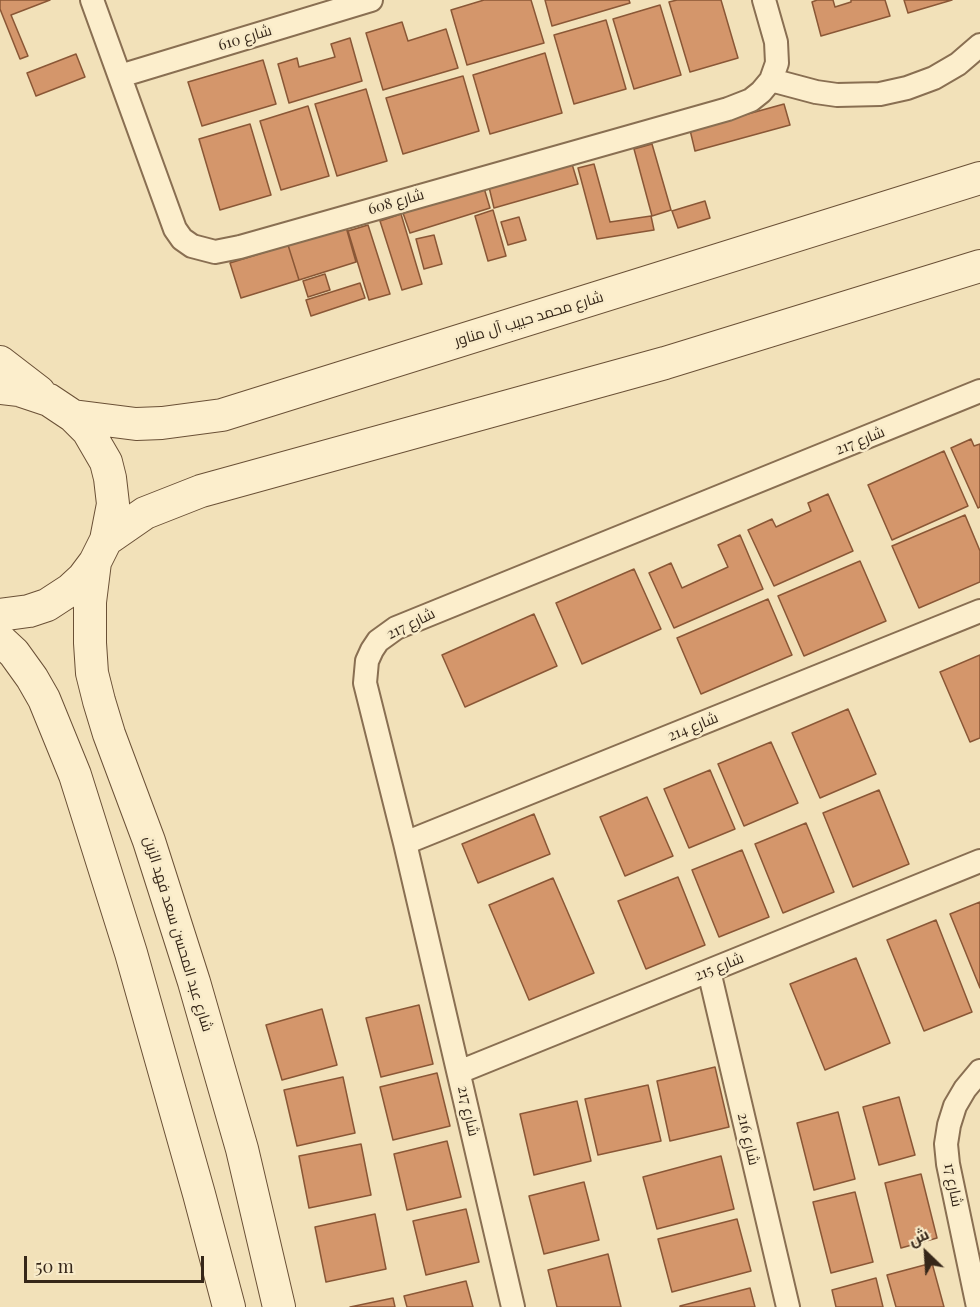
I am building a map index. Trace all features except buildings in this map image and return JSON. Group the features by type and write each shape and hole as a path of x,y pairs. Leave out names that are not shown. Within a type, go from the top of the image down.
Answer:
{"main road":[{"name":"شارع محمد حبيب آل مناور","path":"0,388 19,390 61,408 136,424 182,421 222,415 980,178"},
{"path":"0,615 29,611 47,605 70,591 83,578 101,551 129,522 145,513 201,491 665,363 980,266"},
{"name":"شارع عبد المحسن سعد فهد الزبن","path":"0,362 88,431 98,445 111,478 113,504 90,603 92,672 109,734 149,842 194,982 242,1149 279,1307"},
{"path":"0,640 23,664 36,685 48,708 75,775 131,953 200,1194 229,1307"}],"street":[{"name":"شارع 608","path":"92,0 175,230 192,246 215,252 240,247 728,109 751,100 771,80"},
{"name":"شارع 610","path":"120,76 342,4 371,0"},
{"path":"764,0 777,52 777,63 771,80 816,92 837,95 880,94 907,88 934,78 958,64 980,45"},
{"name":"شارع 217","path":"513,1307 405,843 365,683 367,661 378,641 396,628 980,392"},
{"name":"شارع 214","path":"405,843 980,611"},
{"name":"شارع 215","path":"459,1072 980,861"},
{"name":"شارع 216","path":"709,971 788,1307"},
{"name":"شارع 17","path":"978,1307 948,1164 946,1144 955,1106 964,1089 980,1071"}]}
